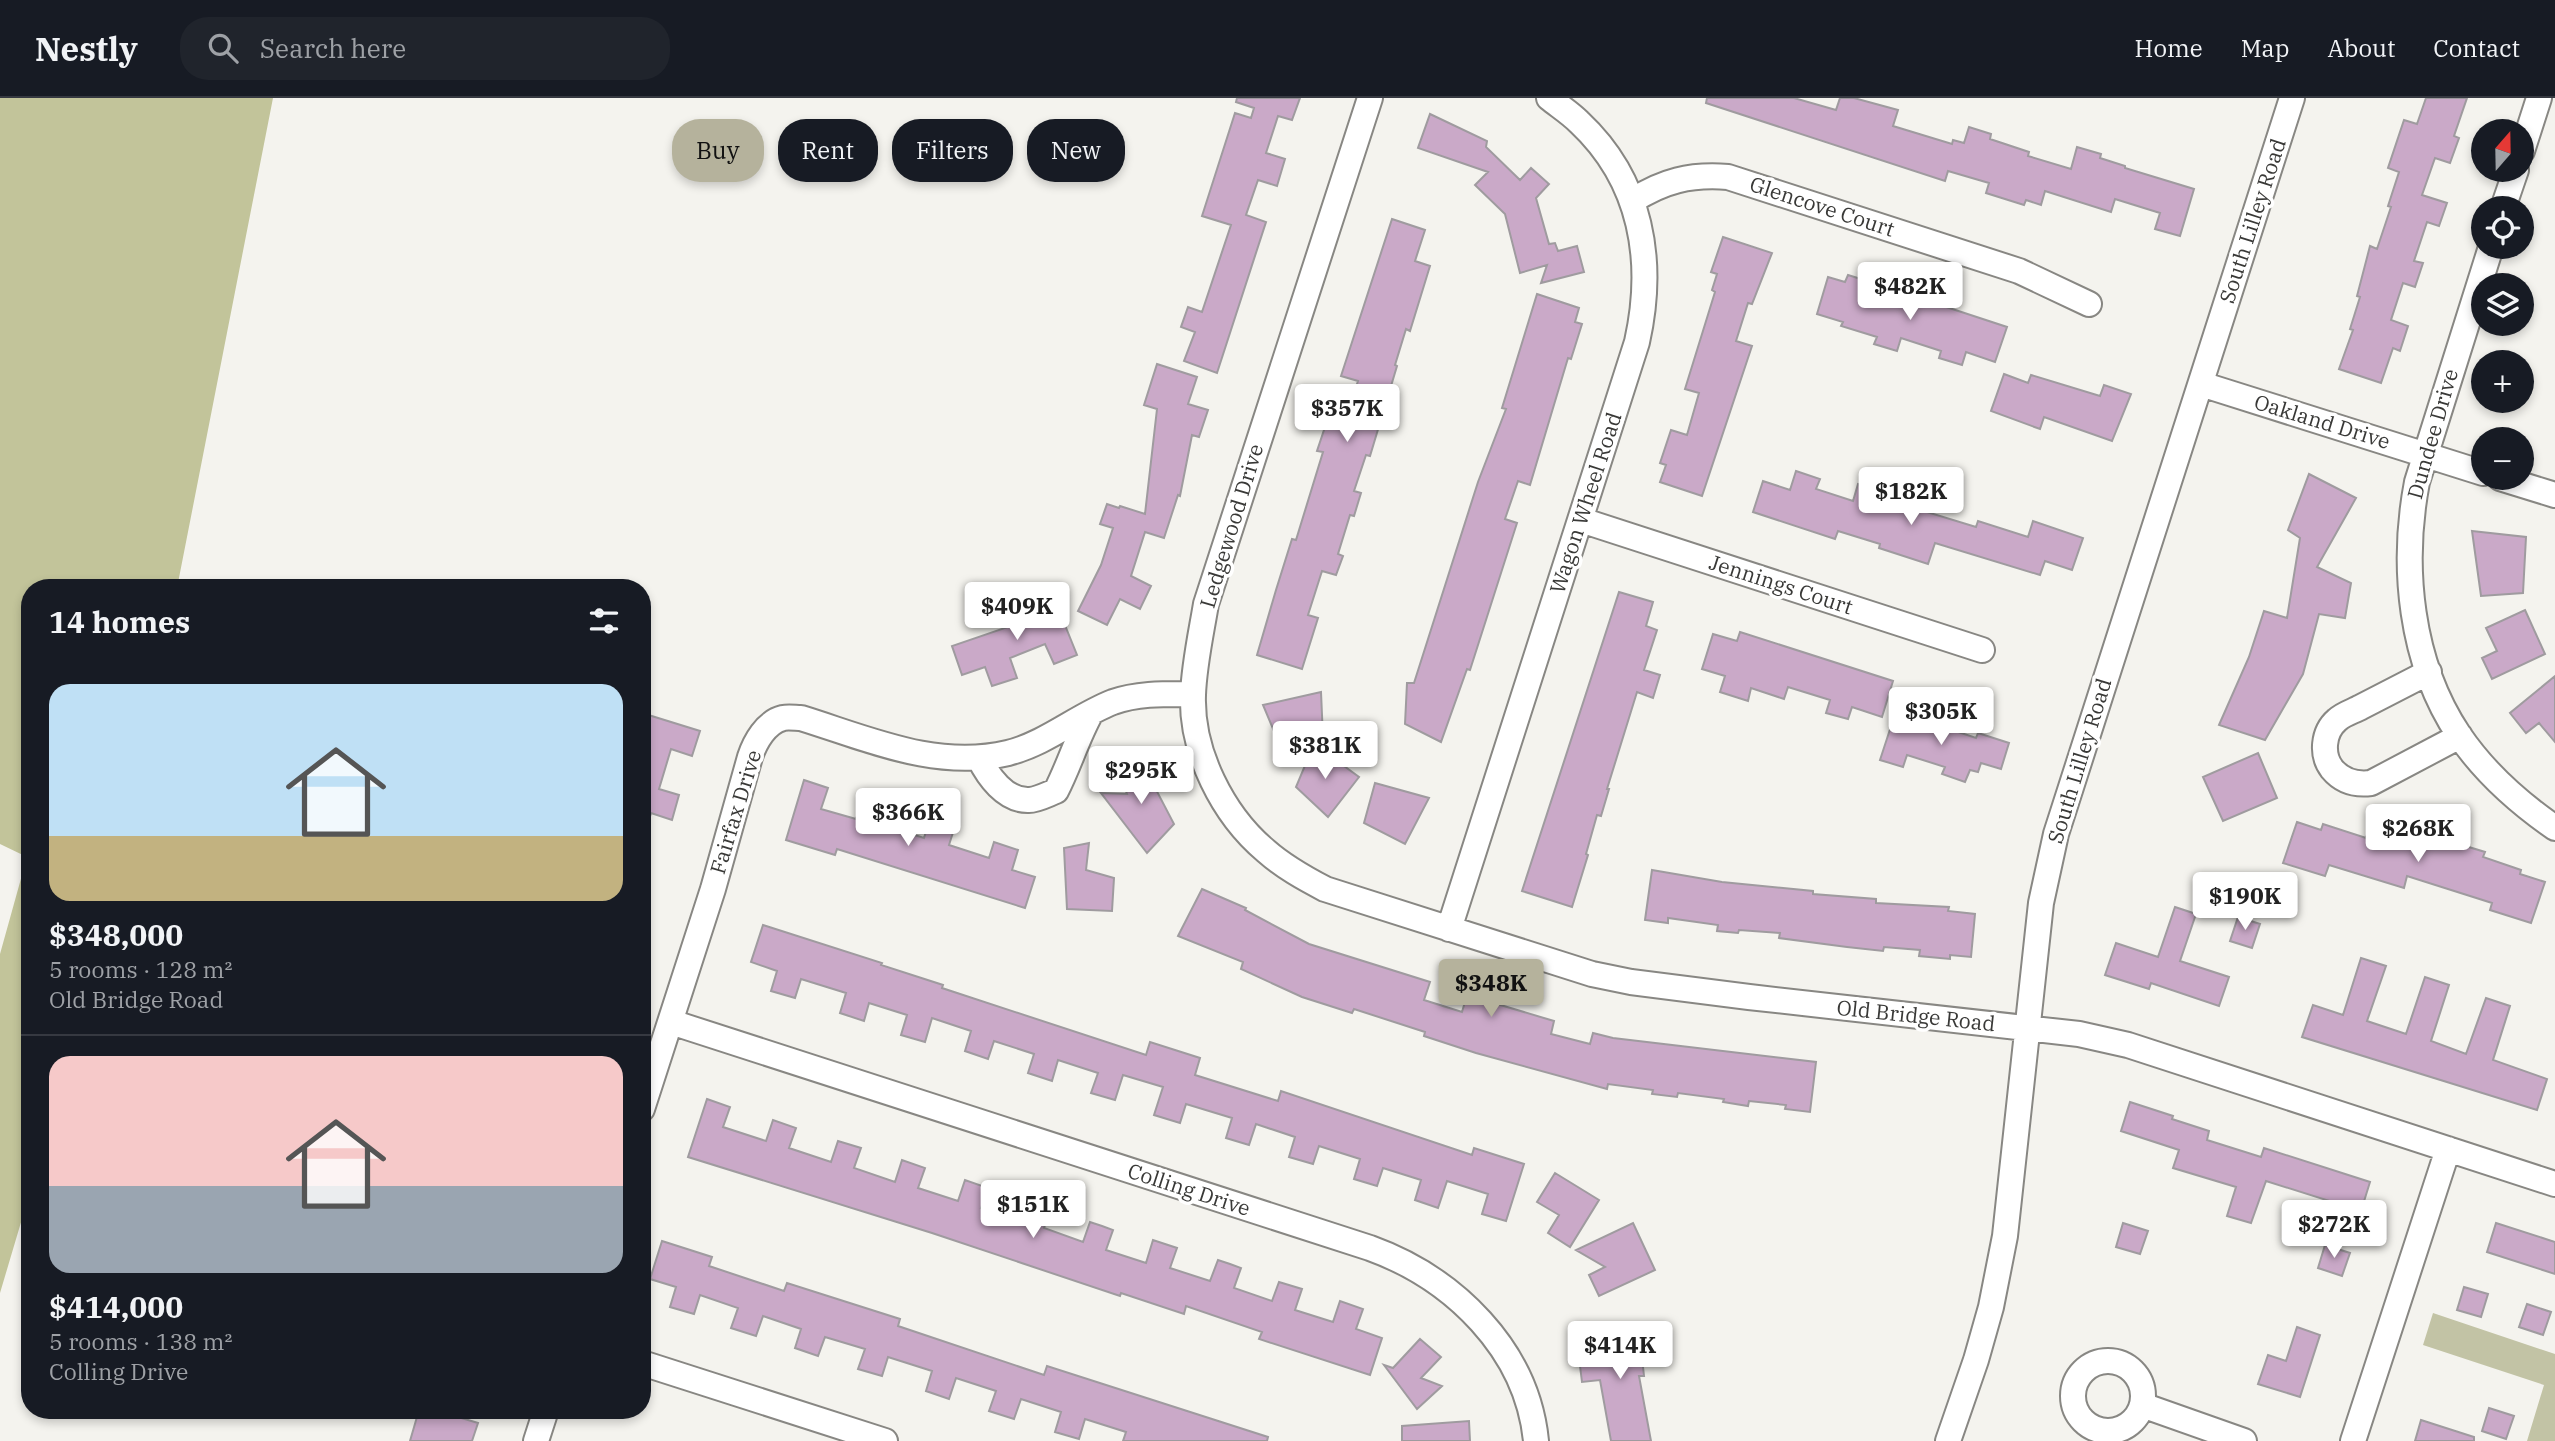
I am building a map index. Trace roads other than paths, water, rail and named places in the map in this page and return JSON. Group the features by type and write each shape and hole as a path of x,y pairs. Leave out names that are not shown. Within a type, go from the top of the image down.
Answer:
{"street":[{"name":"Ledgewood Drive","path":"1277,860 1247,833 1232,814 1212,779 1203,757 1194,718 1193,694 1206,604 1370,98"},
{"name":"Wagon Wheel Road","path":"1449,929 1581,520 1644,313 1647,282 1645,253 1632,201 1618,171 1600,145 1579,121 1549,98"},
{"name":"South Lilley Road","path":"1948,1441 1988,1320 2003,1247 2040,903 2056,834 2292,98"},
{"path":"2532,119 2539,98"},
{"name":"Glencove Court","path":"1632,201 1654,187 1676,179 1704,175 1728,177 2019,271 2089,304"},
{"name":"Dundee Drive","path":"2487,259 2425,454 2410,516 2408,564 2413,609 2429,672 2442,706 2460,736 2495,778 2529,810 2555,828"},
{"name":"Oakland Drive","path":"2201,384 2471,468"},
{"path":"2534,489 2555,495"},
{"name":"Jennings Court","path":"1581,520 1982,650"},
{"path":"2429,672 2337,719 2325,739 2329,764 2337,774 2348,781 2371,783 2460,736"},
{"name":"Fairfax Drive","path":"651,1082 724,850 750,757 766,729 782,718 801,718 926,756 979,758 1010,752 1047,738 1114,702 1132,697 1193,694"},
{"path":"979,758 988,776 1008,795 1028,800 1056,791 1091,713"},
{"name":"Old Bridge Road","path":"1277,860 1325,889 1545,961 1631,982 2079,1034 2128,1045 2555,1184"},
{"name":"Colling Drive","path":"671,1022 1359,1244 1407,1262 1448,1289 1475,1314 1492,1335 1529,1399 1536,1441"},
{"path":"2353,1441 2448,1149"},
{"path":"651,1366 885,1441"},
{"path":"2142,1405 2244,1441"},
{"path":"537,1441 543,1419"}]}
